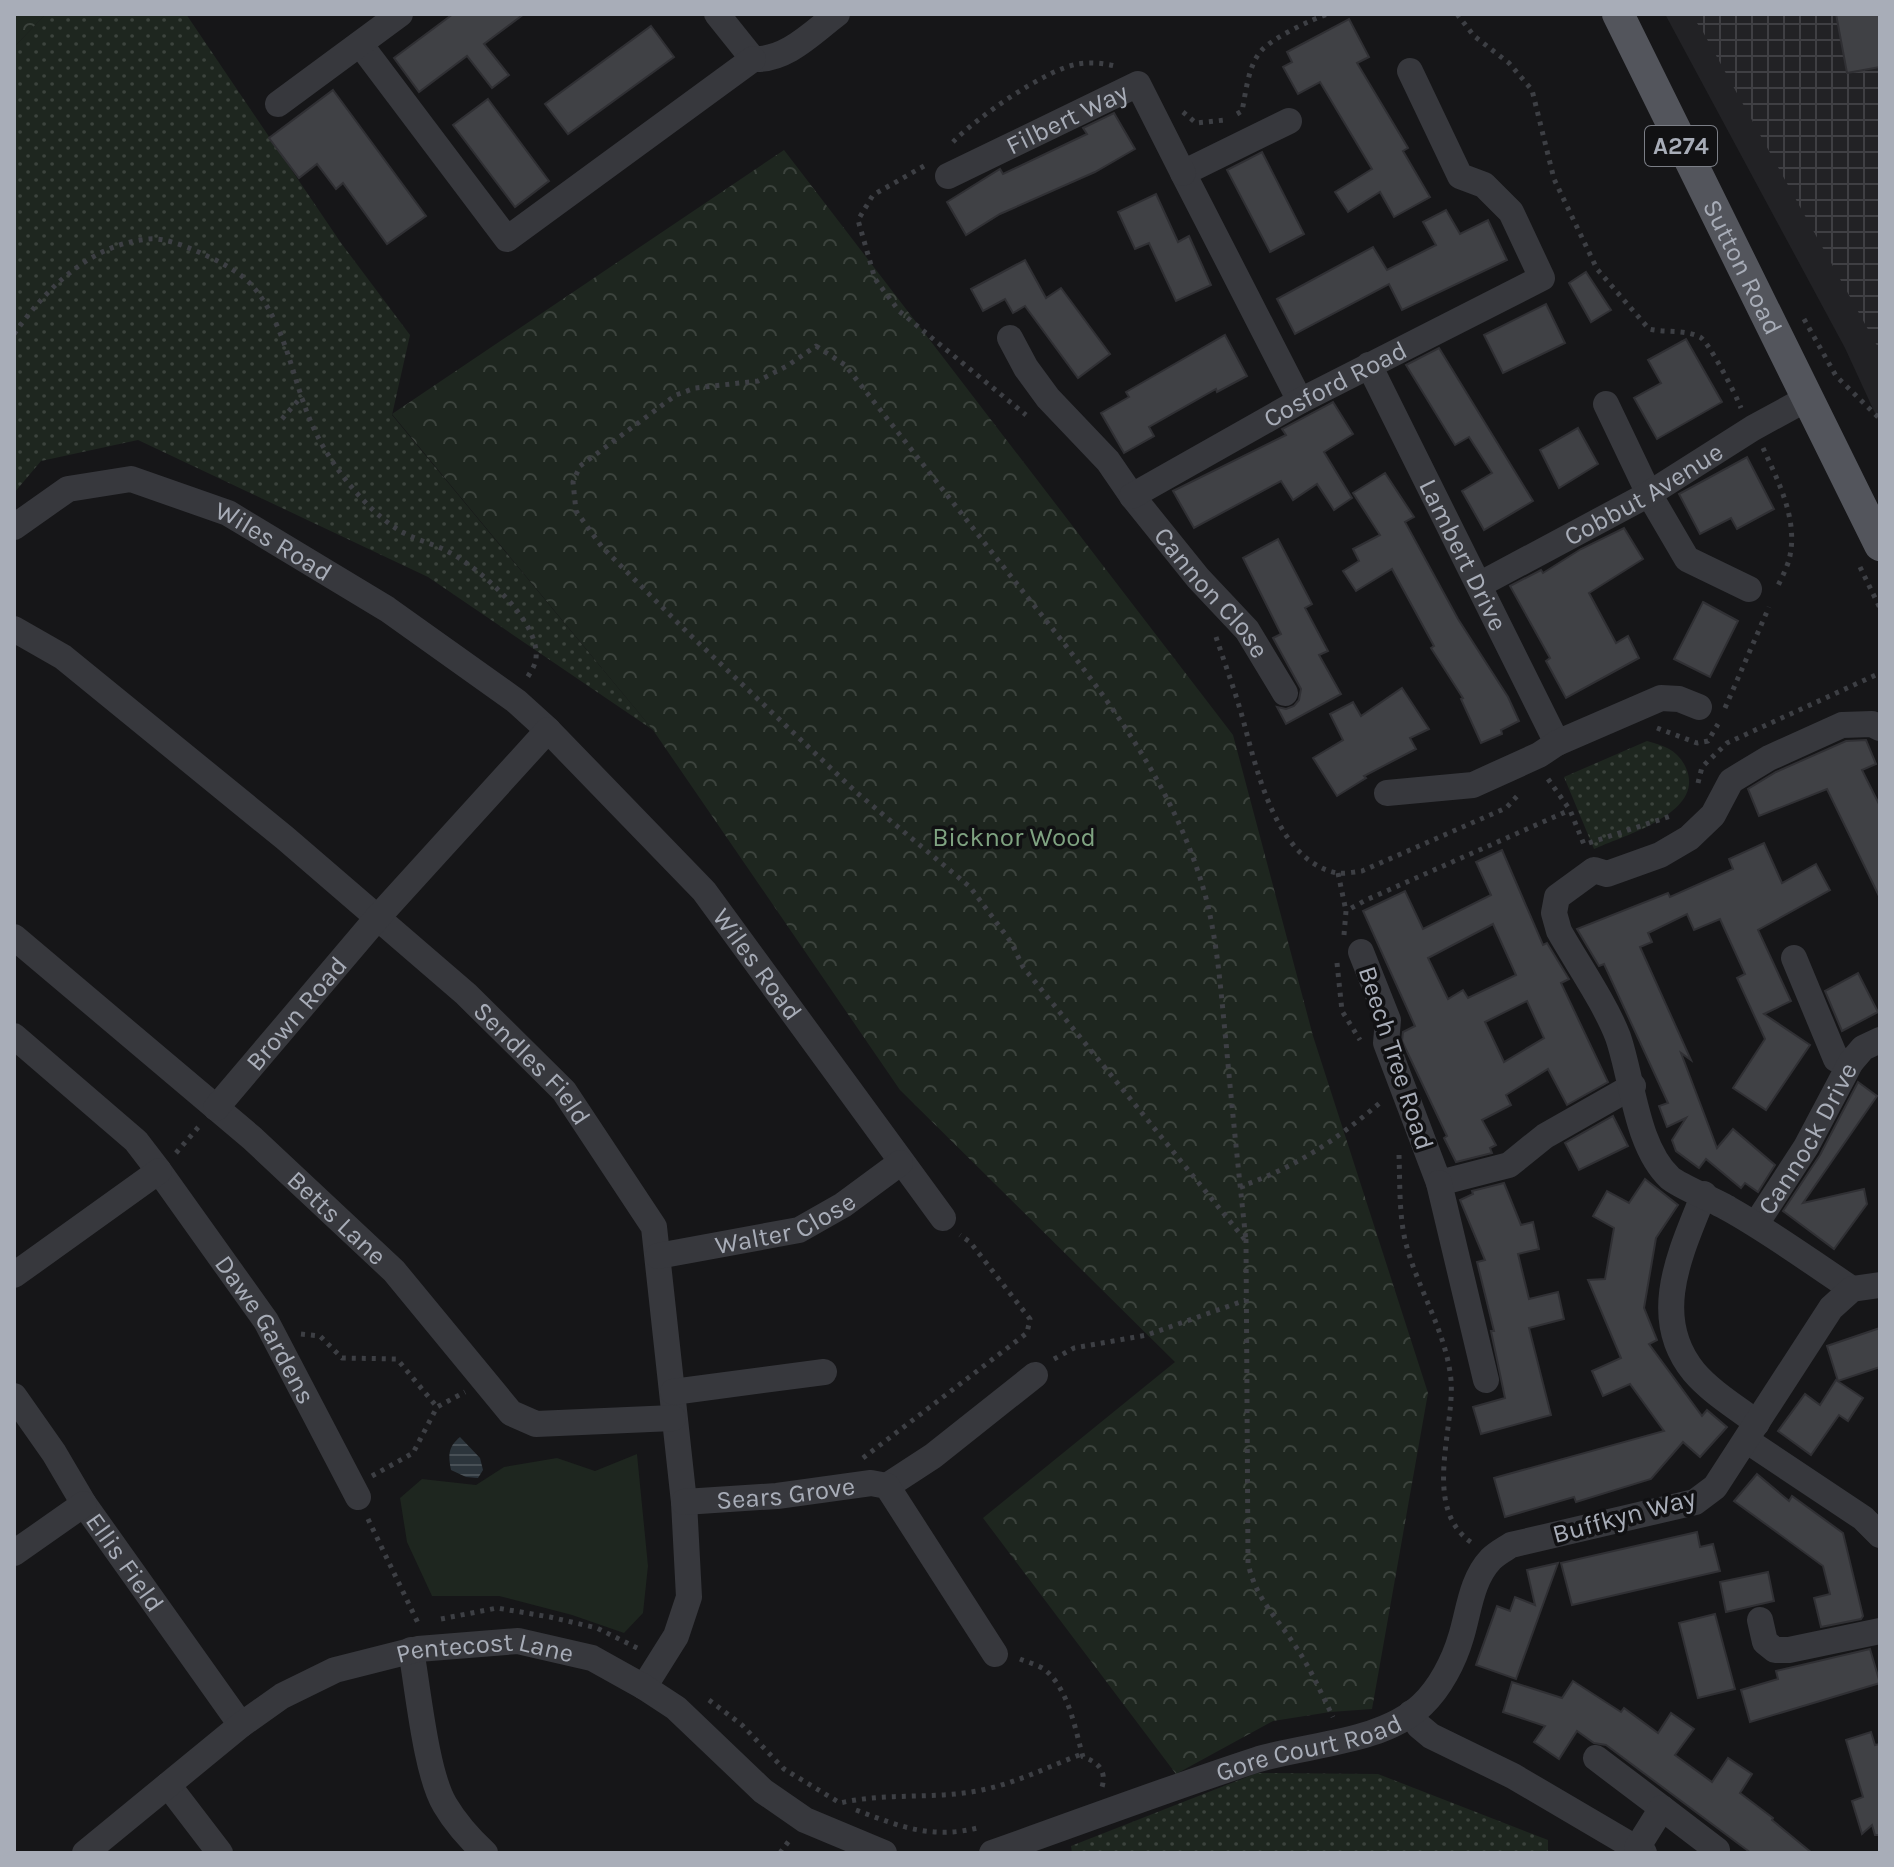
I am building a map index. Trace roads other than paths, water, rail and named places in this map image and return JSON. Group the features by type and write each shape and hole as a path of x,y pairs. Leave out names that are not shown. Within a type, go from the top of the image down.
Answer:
{"main road":[{"name":"Sutton Road","path":"1618,14 1806,399 1876,525"}],"street":[{"path":"278,104 400,14"},
{"path":"717,14 753,59"},
{"path":"360,44 507,239 753,59 768,60 784,54 837,14"},
{"name":"Cosford Road","path":"1132,496 1300,401 1542,278 1511,212 1484,185 1460,176 1410,71"},
{"name":"Filbert Way","path":"948,176 1138,84 1300,401"},
{"path":"1183,173 1289,121"},
{"name":"Cannon Close","path":"1010,338 1026,368 1048,398 1108,461 1198,578 1247,630 1285,693"},
{"name":"Lambert Drive","path":"1369,365 1479,585 1550,762"},
{"name":"Cobbut Avenue","path":"1479,585 1649,494 1753,428 1806,399"},
{"path":"1606,404 1649,494 1687,559 1749,589"},
{"name":"Wiles Road","path":"14,527 68,489 131,479 228,513 387,609 516,701 704,891 943,1218"},
{"name":"Sendles Field","path":"14,629 63,657 378,917 466,994 564,1091 654,1227 684,1502 689,1597 676,1636 644,1687"},
{"path":"1387,793 1473,785 1550,762 1618,715 1661,698 1679,699 1699,707"},
{"name":"Cannock Drive","path":"1880,728 1872,724 1842,725 1769,758 1731,781 1713,815 1689,838 1660,855 1607,874 1594,870 1557,897 1554,913 1559,931 1617,1034 1633,1086 1644,1139 1654,1159 1672,1180 1704,1194 1756,1224 1806,1147 1851,1062 1863,1048 1880,1040"},
{"path":"378,917 548,730"},
{"name":"Brown Road","path":"216,1108 378,917"},
{"name":"Betts Lane","path":"14,937 252,1138 394,1271 511,1413 536,1424 673,1405 824,1372"},
{"name":"Beech Tree Road","path":"1361,952 1388,1020 1386,1043 1439,1183 1509,1165 1545,1136 1633,1086"},
{"path":"1794,958 1836,1059 1851,1062"},
{"name":"Dawe Gardens","path":"14,1036 136,1141 159,1171 266,1321 358,1497"},
{"name":"Walter Close","path":"658,1256 799,1230 843,1205 900,1163"},
{"path":"14,1275 159,1171"},
{"path":"1439,1183 1486,1380"},
{"path":"1704,1194 1673,1273 1671,1305 1676,1339 1693,1370 1752,1432 1863,1518 1880,1535"},
{"path":"1756,1224 1852,1289 1880,1285"},
{"name":"Buffkyn Way","path":"1411,1713 1441,1683 1460,1640 1479,1575 1492,1557 1511,1545 1695,1502 1715,1487 1831,1308 1852,1289"},
{"name":"Sears Grove","path":"684,1502 777,1496 871,1483 887,1486 933,1456 1035,1375"},
{"name":"Ellis Field","path":"14,1396 54,1453 84,1504 241,1725"},
{"name":"Sears Grove","path":"887,1486 995,1654"},
{"path":"14,1553 84,1504"},
{"path":"1760,1620 1765,1642 1775,1650 1789,1650 1880,1631"},
{"name":"Pentecost Lane","path":"85,1853 241,1725 282,1696 335,1670 411,1650 518,1641 592,1658 644,1687 676,1708 763,1791 805,1820 884,1853"},
{"path":"411,1650 432,1768 443,1803 478,1851"},
{"name":"Gore Court Road","path":"992,1853 1259,1759 1365,1737 1411,1713 1419,1726 1431,1736 1513,1776 1640,1850"},
{"path":"1596,1758 1717,1850"},
{"path":"168,1785 220,1853"},
{"path":"1640,1850 1662,1808"}],"park label":[{"name":"Bicknor Wood","path":"1014,837"}]}
